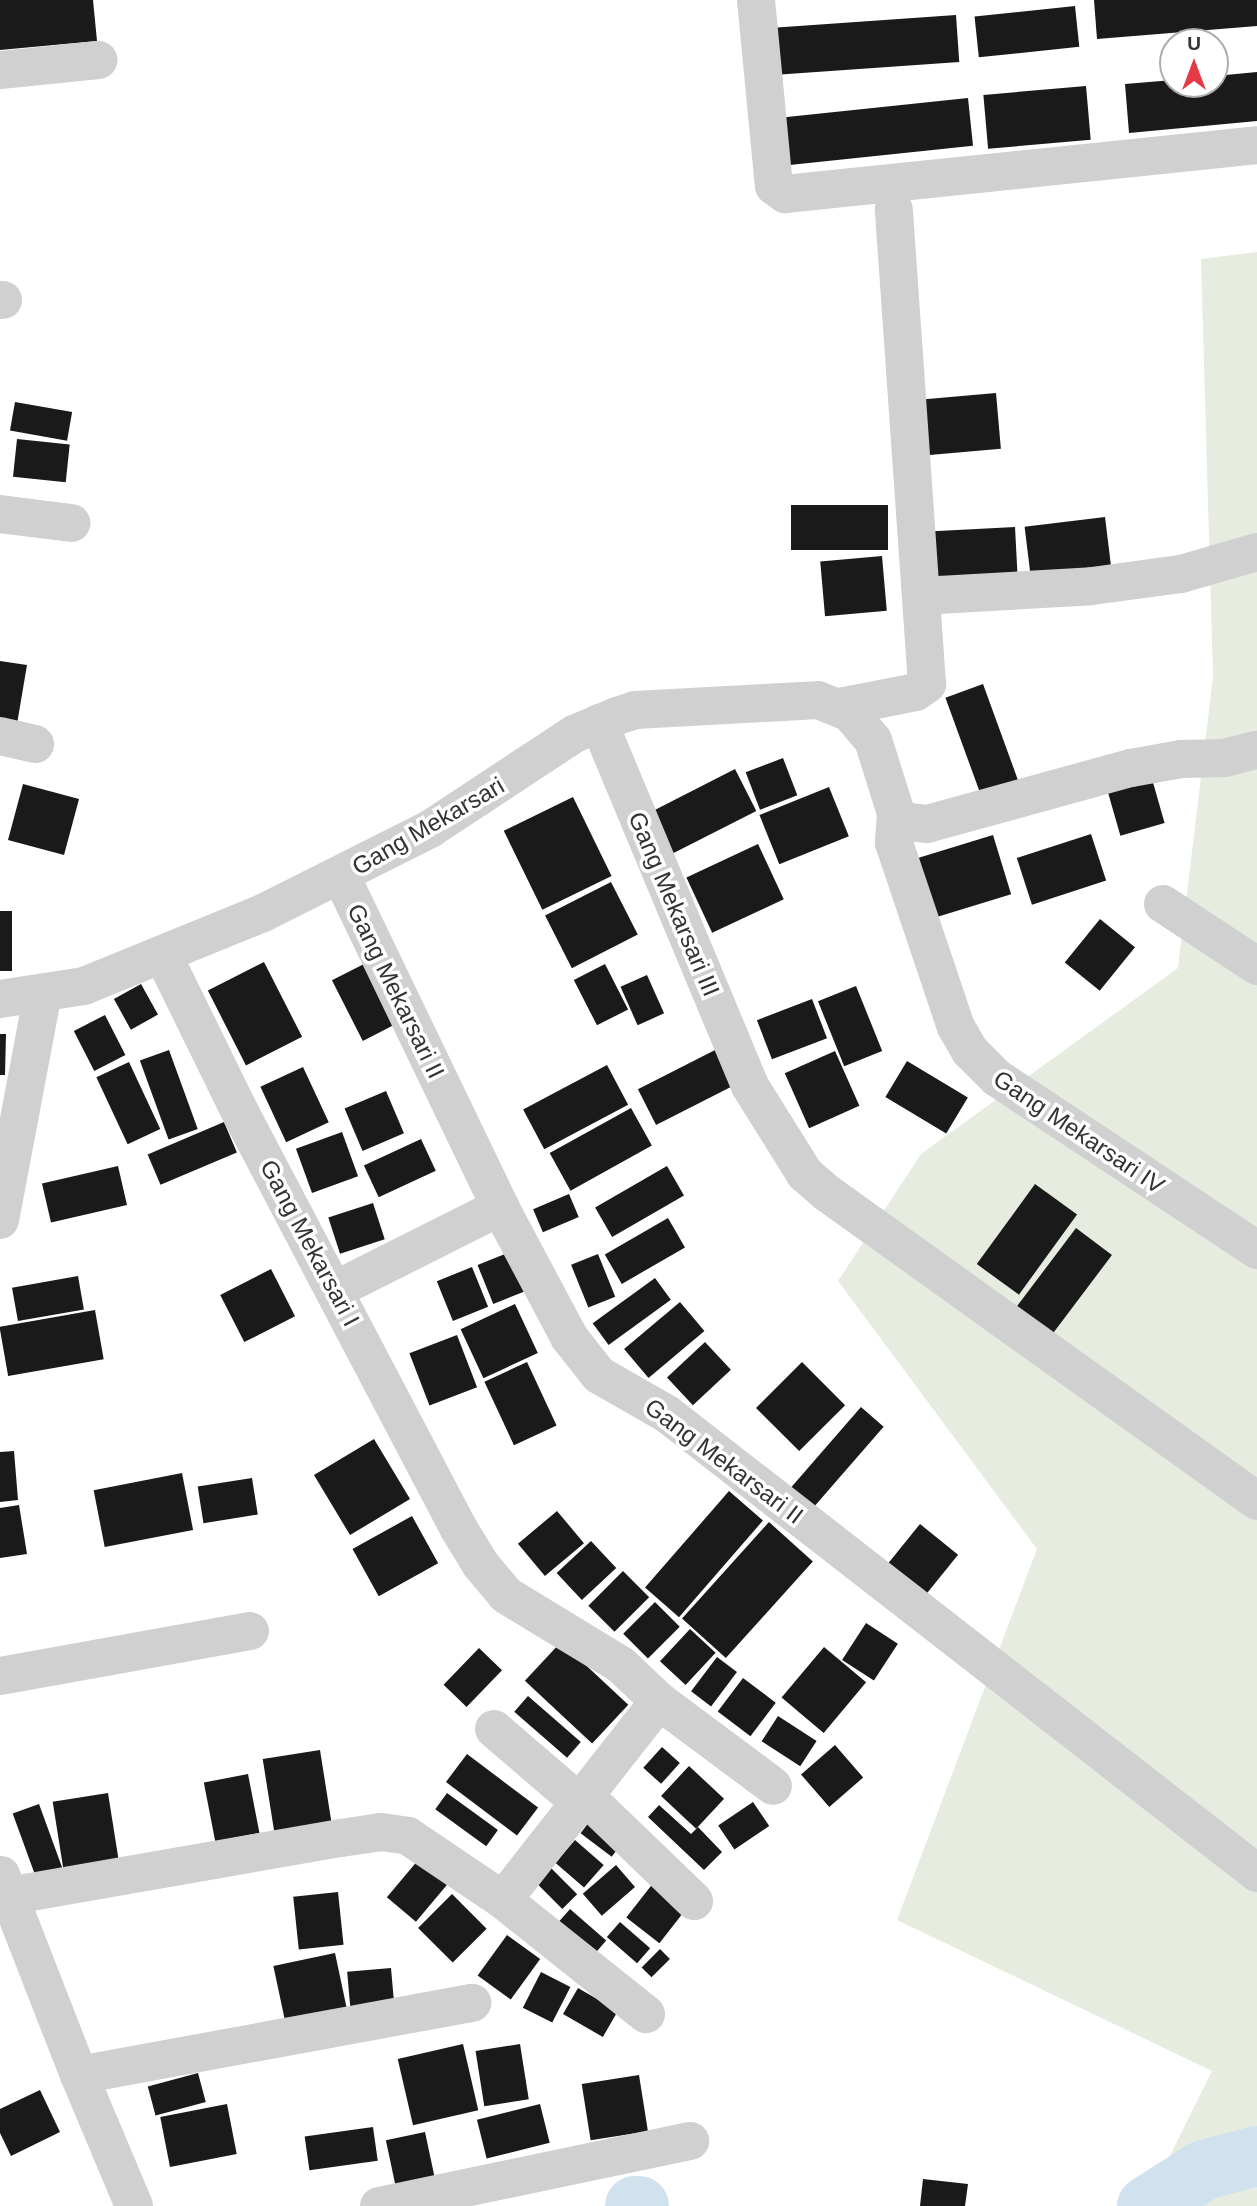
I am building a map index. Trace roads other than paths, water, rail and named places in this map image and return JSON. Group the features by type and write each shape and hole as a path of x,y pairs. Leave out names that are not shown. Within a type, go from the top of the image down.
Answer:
{"street":[{"path":"756,0 774,186 785,194 1257,145"},
{"path":"0,70 98,60"},
{"path":"894,209 921,596 1093,586 1181,574 1257,552"},
{"path":"0,514 71,523"},
{"name":"Gang Mekarsari","path":"0,999 84,986 163,955 341,876 430,829 551,749 599,723 635,710 823,703 916,692 927,684 921,596"},
{"name":"Gang Mekarsari IV","path":"823,703 859,721 873,740 897,820 894,843 956,1027 970,1051 996,1078 1257,1250"},
{"name":"Gang Mekarsari III","path":"599,723 750,1086 805,1174 827,1193 1257,1501"},
{"path":"897,820 927,824 1144,765 1181,759 1224,758 1257,750"},
{"name":"Gang Mekarsari II","path":"341,876 500,1207 569,1337 599,1375 667,1415 1257,1873"},
{"path":"1163,904 1257,966"},
{"name":"Gang Mekarsari I","path":"163,955 240,1112 459,1530 506,1595 621,1665 659,1701 773,1786"},
{"path":"0,1220 49,993"},
{"path":"335,1290 500,1207"},
{"path":"0,1676 250,1631"},
{"path":"503,1900 659,1701"},
{"path":"494,1729 583,1800 694,1901"},
{"path":"134,2206 3,1890 381,1832 408,1836 503,1900 646,2014"},
{"path":"79,2075 472,2003"},
{"path":"379,2206 690,2141"}],"waterway":[{"path":"1147,2206 1204,2170 1257,2156"}]}
